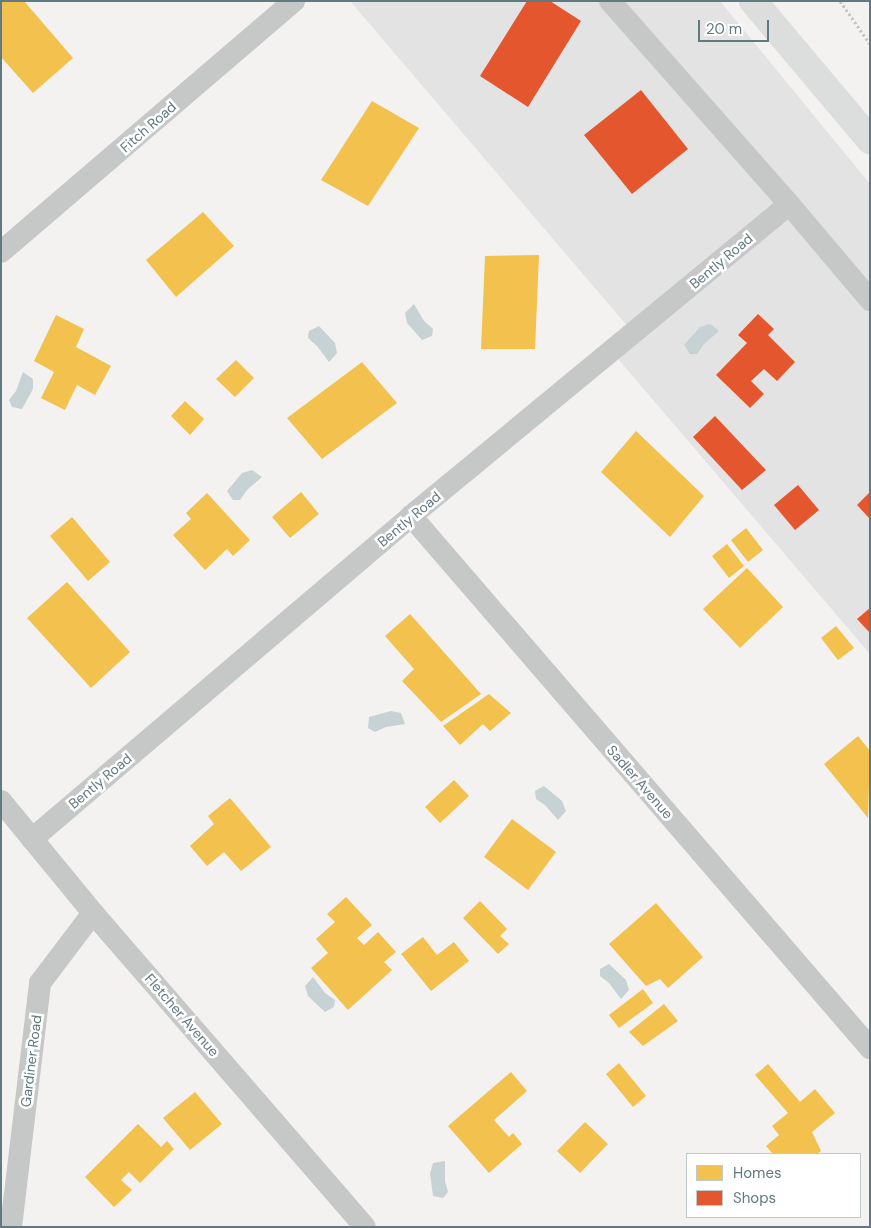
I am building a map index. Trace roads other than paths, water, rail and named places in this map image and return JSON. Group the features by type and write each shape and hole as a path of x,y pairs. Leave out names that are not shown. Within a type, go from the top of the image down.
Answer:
{"highway":[{"path":"753,1 870,140"}],"street":[{"name":"Fitch Road","path":"1,252 294,1"},
{"path":"610,1 866,290"},
{"name":"Bently Road","path":"32,839 411,516 790,204"},
{"name":"Sadler Avenue","path":"411,516 870,1048"},
{"name":"Fletcher Avenue","path":"1,801 93,913 365,1227"},
{"name":"Gardiner Road","path":"11,1227 40,983 93,913"}]}
